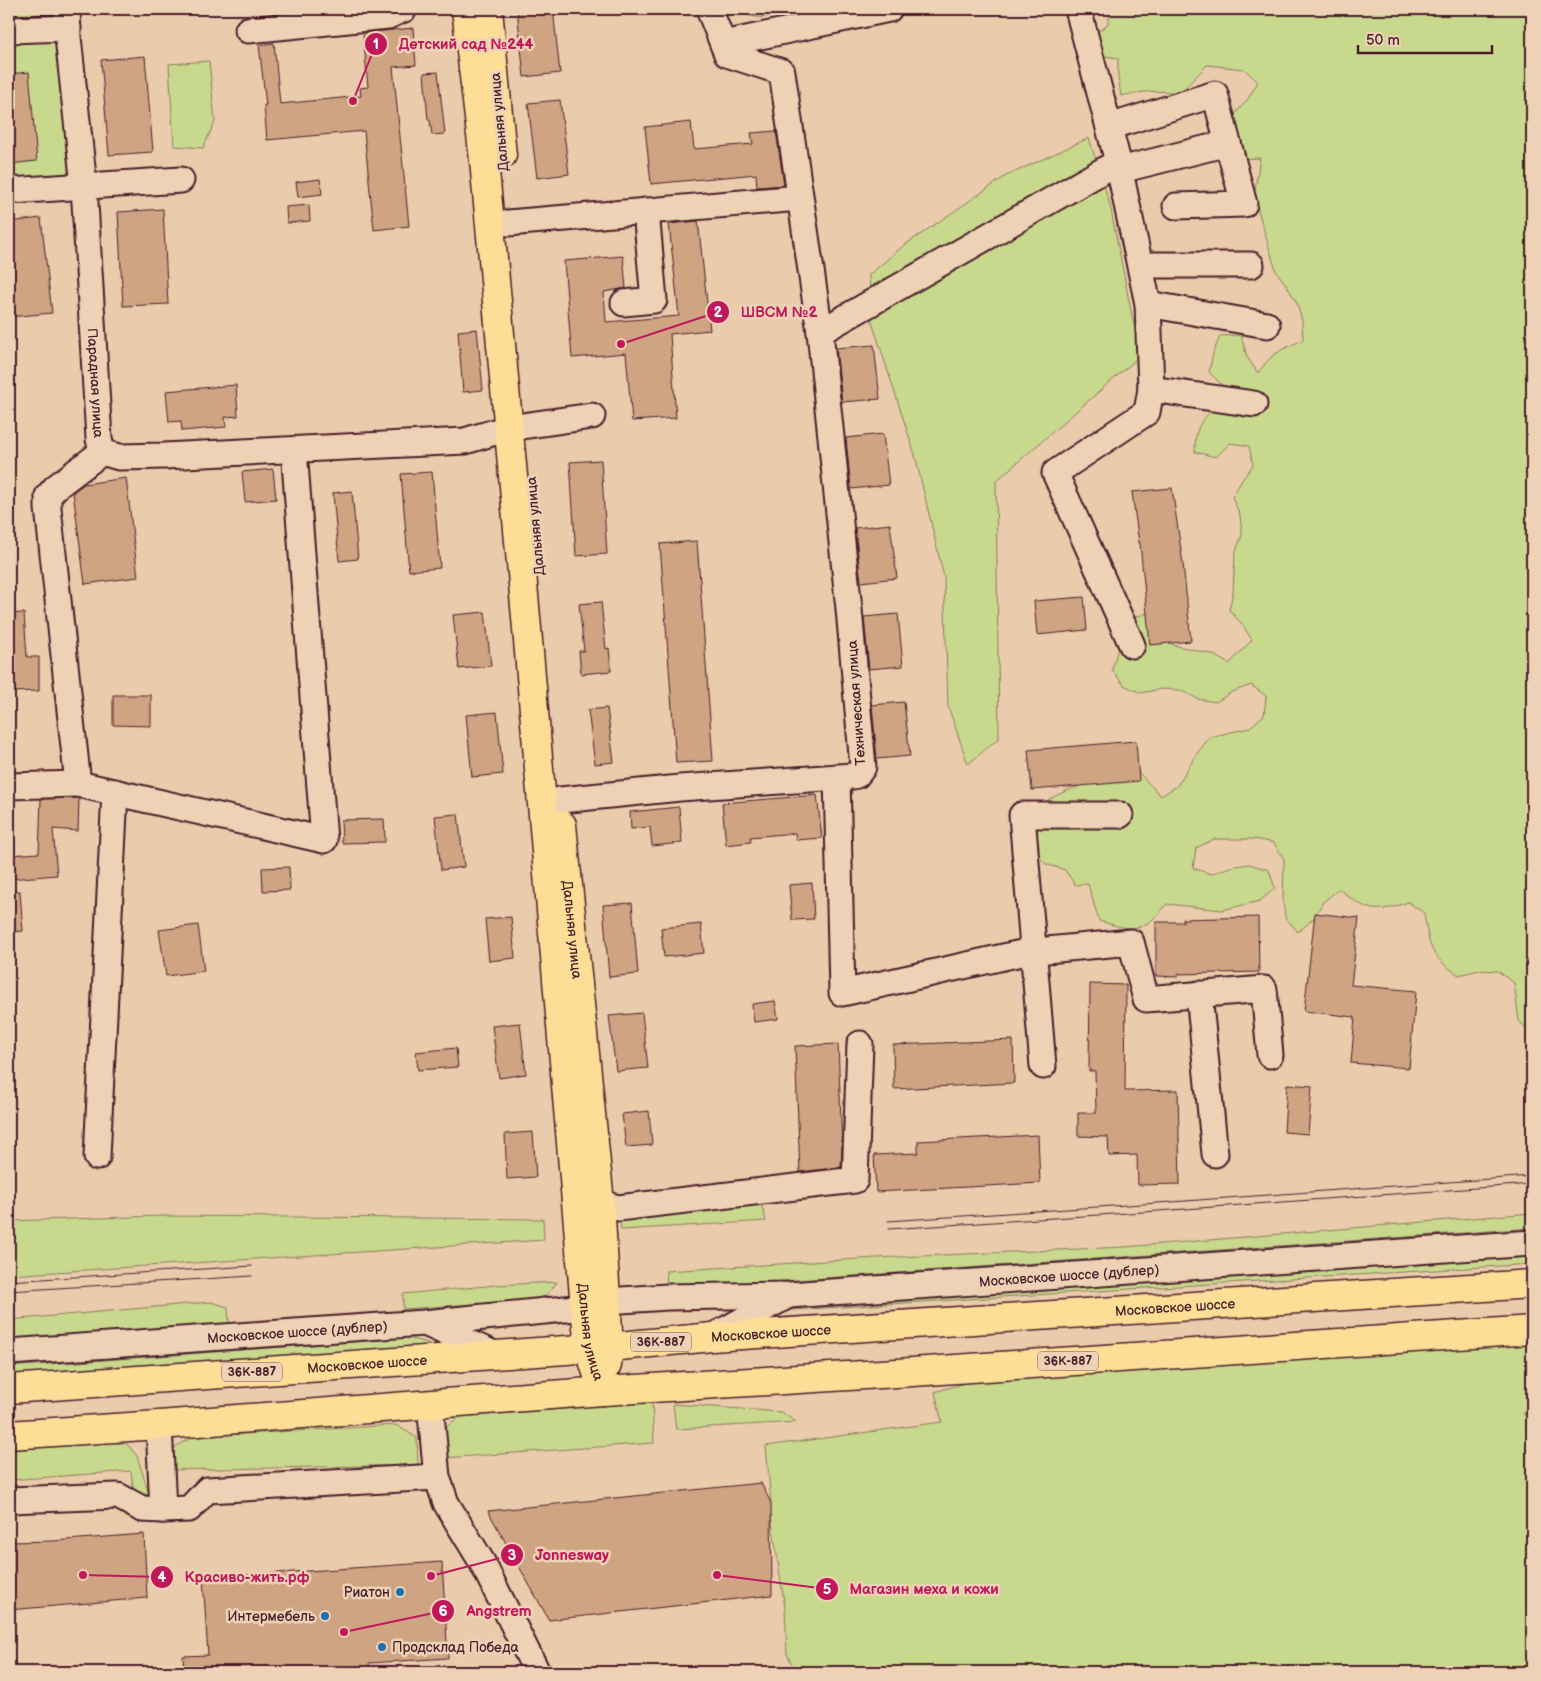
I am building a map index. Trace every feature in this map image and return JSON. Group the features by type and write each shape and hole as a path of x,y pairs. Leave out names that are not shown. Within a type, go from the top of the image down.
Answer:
{"main road":[{"name":"Дальняя улица","path":"466,9 560,800 600,1202 596,1304"},
{"name":"Дальняя улица","path":"488,9 508,223 516,426 527,627 596,1304 603,1391"},
{"name":"Московское шоссе","path":"9,1390 496,1355 712,1337 1532,1284"},
{"name":"36К-887","path":"9,1435 603,1391 1532,1330"}],"street":[{"path":"248,30 388,16 404,9"},
{"path":"709,9 723,44 889,9"},
{"path":"1078,9 1119,166 1148,304 1151,389 1147,412 1055,473 1132,645"},
{"path":"9,30 68,18"},
{"name":"Парадная улица","path":"68,18 84,186 99,439 102,452 119,457 146,457 465,441 516,426 592,416"},
{"name":"Техническая улица","path":"560,800 680,788 837,778 857,775 863,767 849,609 820,332 782,72 727,54 723,44"},
{"path":"1109,127 1215,94 1244,204 1176,206"},
{"path":"820,332 1119,166 1228,143"},
{"path":"9,191 181,180"},
{"path":"508,223 800,198"},
{"path":"624,303 654,300 646,211"},
{"path":"1140,265 1250,265"},
{"path":"1148,304 1267,325"},
{"path":"1151,389 1254,404"},
{"path":"9,786 78,784 324,840 294,450"},
{"path":"78,784 48,496 56,487 102,452"},
{"path":"837,778 842,992 1033,951 1131,942 1146,999 1264,989 1270,1055"},
{"path":"96,1157 116,792"},
{"path":"1043,1066 1022,815 1120,815"},
{"path":"1199,994 1215,1154"},
{"path":"600,1202 618,1208 855,1180 860,1044"},
{"name":"Московское шоссе (дублер)","path":"9,1352 424,1323 668,1297 789,1295 1532,1243"},
{"path":"712,1337 789,1295"},
{"path":"424,1323 496,1355"},
{"path":"430,1404 437,1476 446,1502 482,1562 537,1672"},
{"path":"159,1425 163,1510"},
{"path":"9,1500 118,1496 142,1509 189,1509 207,1490 437,1476"}],"green space":[{"path":"9,9 56,9 69,181 9,183"},
{"path":"739,9 810,9 757,17"},
{"path":"1112,9 1532,9 1532,1033 1519,1021 1514,983 1498,971 1479,970 1459,975 1441,962 1432,949 1424,913 1408,902 1387,909 1371,909 1339,889 1323,902 1313,919 1298,932 1285,917 1283,899 1284,859 1274,843 1255,839 1214,839 1196,848 1193,868 1211,874 1230,867 1249,864 1269,870 1275,888 1260,901 1222,910 1167,904 1144,925 1129,928 1099,921 1088,884 1075,885 1065,870 1046,864 1033,851 1036,813 1049,799 1133,767 1161,796 1177,786 1198,752 1210,737 1249,728 1264,715 1266,696 1251,685 1232,692 1216,702 1198,699 1180,690 1161,689 1141,693 1124,685 1112,670 1117,652 1129,636 1133,618 1152,611 1173,645 1212,654 1229,664 1252,640 1242,624 1229,610 1233,592 1235,554 1242,535 1240,515 1232,497 1253,465 1249,446 1230,443 1216,457 1195,452 1196,436 1203,420 1219,404 1222,385 1209,372 1220,336 1241,335 1247,357 1258,373 1277,353 1303,340 1302,321 1297,303 1276,271 1254,196 1260,158 1240,159 1230,143 1236,113 1248,99 1258,82 1244,69 1207,65 1180,93 1150,91 1121,96 1118,58 1099,55 1091,37 1107,25"},
{"path":"209,61 215,122 203,148 174,146 169,64"},
{"path":"1089,138 1110,205 1140,356 996,481 999,738 968,764 948,706 944,577 915,455 872,322 869,275 902,247 1006,176"},
{"path":"760,1199 766,1221 621,1230 618,1208"},
{"path":"1532,1213 1532,1228 684,1288 667,1287 666,1271 876,1258 1125,1247"},
{"path":"162,1216 543,1219 544,1240 9,1275 9,1221"},
{"path":"1532,1249 1532,1264 776,1311 794,1302"},
{"path":"557,1282 546,1296 531,1300 403,1309 403,1294 497,1285"},
{"path":"211,1302 228,1307 229,1324 9,1340 9,1320"},
{"path":"1532,1330 1532,1413 1523,1414 1532,1414 1532,1672 796,1672 787,1654 785,1608 769,1503 771,1503 766,1446 942,1422 935,1392 1029,1364"},
{"path":"406,1338 434,1346 9,1376 9,1367"},
{"path":"652,1402 654,1443 444,1458 439,1440 448,1426 458,1417"},
{"path":"673,1404 781,1412 796,1422 676,1429"},
{"path":"396,1425 417,1438 418,1465 168,1470 169,1457 173,1449 193,1437"},
{"path":"111,1442 127,1444 137,1456 149,1494 134,1495 131,1471 9,1480 9,1450"}],"building":[{"path":"517,9 553,9 560,73 524,77"},
{"path":"413,28 416,65 393,67 409,226 374,230 364,131 267,140 264,105 266,105 259,45 274,43 280,104 361,96 360,88 368,87 363,33"},
{"path":"145,56 153,152 109,155 101,60"},
{"path":"29,72 37,161 9,164 9,74"},
{"path":"438,72 445,134 432,135 430,120 428,120 424,73"},
{"path":"560,100 569,174 537,178 528,103"},
{"path":"691,122 694,149 753,144 751,133 776,131 784,185 757,187 756,174 651,184 645,127"},
{"path":"320,179 322,194 298,197 296,182"},
{"path":"309,205 310,221 287,223 286,207"},
{"path":"163,209 168,304 123,306 118,212"},
{"path":"41,218 52,313 9,317 9,282 13,282 9,222"},
{"path":"698,221 710,330 670,334 676,418 632,421 626,353 572,358 564,261 623,256 626,288 604,292 606,322 679,316 669,224"},
{"path":"477,329 483,390 463,392 458,331"},
{"path":"874,345 880,399 842,402 836,348"},
{"path":"236,385 238,416 225,417 226,427 182,431 181,421 169,422 166,391"},
{"path":"883,434 889,485 851,489 846,438"},
{"path":"601,460 607,554 576,556 570,462"},
{"path":"273,469 276,499 245,502 242,472"},
{"path":"432,472 440,568 409,571 401,474"},
{"path":"126,478 138,577 85,584 73,492 84,484"},
{"path":"1172,488 1183,564 1191,641 1150,645 1140,543 1132,492"},
{"path":"352,491 358,559 339,561 333,493"},
{"path":"890,524 897,578 861,582 855,528"},
{"path":"697,541 713,761 676,763 660,544"},
{"path":"1084,597 1087,630 1037,635 1034,601"},
{"path":"601,602 606,649 609,648 611,671 581,674 579,651 584,651 579,604"},
{"path":"485,612 491,666 459,669 453,615"},
{"path":"24,613 27,657 39,657 39,691 9,692 9,614"},
{"path":"898,614 903,666 869,669 864,617"},
{"path":"113,695 151,695 151,726 113,725"},
{"path":"904,702 910,756 877,759 872,705"},
{"path":"607,708 614,762 595,764 588,710"},
{"path":"497,712 503,774 472,777 466,715"},
{"path":"1136,741 1139,781 1032,790 1028,750"},
{"path":"817,795 822,838 796,840 795,833 750,837 751,842 726,845 722,803"},
{"path":"41,799 79,799 78,831 53,829 57,875 9,879 9,855 39,853"},
{"path":"679,807 682,843 652,846 650,827 631,829 630,812"},
{"path":"458,814 464,867 441,870 435,816"},
{"path":"384,819 385,842 342,843 341,820"},
{"path":"289,867 290,890 263,891 262,868"},
{"path":"812,883 814,919 792,920 789,885"},
{"path":"9,891 20,891 23,931 9,932"},
{"path":"632,903 638,974 609,977 603,905"},
{"path":"1315,913 1359,918 1351,985 1416,991 1409,1068 1351,1063 1355,1017 1304,1011"},
{"path":"511,917 515,958 489,961 485,919"},
{"path":"1258,917 1259,972 1178,974 1178,977 1156,976 1156,922 1183,922 1183,919"},
{"path":"701,924 704,953 664,957 661,928"},
{"path":"198,925 204,971 166,976 159,930"},
{"path":"1090,984 1126,985 1125,1091 1178,1090 1180,1184 1138,1185 1137,1155 1109,1156 1108,1137 1078,1136 1078,1113 1096,1113 1095,1071 1089,1071"},
{"path":"775,1001 778,1019 754,1022 752,1004"},
{"path":"642,1013 648,1068 616,1071 609,1016"},
{"path":"520,1023 526,1074 499,1078 492,1026"},
{"path":"1013,1040 1014,1083 894,1089 893,1045"},
{"path":"838,1044 842,1145 841,1167 800,1172 795,1046"},
{"path":"456,1048 458,1067 418,1070 416,1052"},
{"path":"1287,1084 1312,1086 1308,1134 1284,1132"},
{"path":"649,1111 652,1145 626,1147 622,1114"},
{"path":"533,1132 536,1177 507,1179 505,1134"},
{"path":"1038,1135 1040,1183 876,1192 874,1155 918,1153 918,1141"},
{"path":"761,1483 771,1503 772,1595 549,1620 488,1511"},
{"path":"144,1534 147,1598 9,1610 9,1542 54,1541"},
{"name":"Интермебель","path":"442,1562 448,1658 369,1663 370,1671 356,1672 184,1672 183,1656 208,1655 203,1578"}],"tram line":[{"path":"888,1221 1532,1176"},
{"path":"889,1229 1532,1184"},
{"path":"9,1281 252,1266"},
{"path":"9,1291 252,1276"}],"place":[{"name":"Детский сад №244","path":"353,101"},
{"name":"ШВСМ №2","path":"621,344"},
{"name":"Красиво-жить.рф","path":"83,1575"},
{"name":"Магазин меха и кожи","path":"717,1575"},
{"name":"Jonnesway","path":"431,1576"},
{"name":"Риатон","path":"400,1592"},
{"name":"Интермебель","path":"325,1616"},
{"name":"Angstrem","path":"344,1632"},
{"name":"Продсклад Победа","path":"382,1647"}]}
